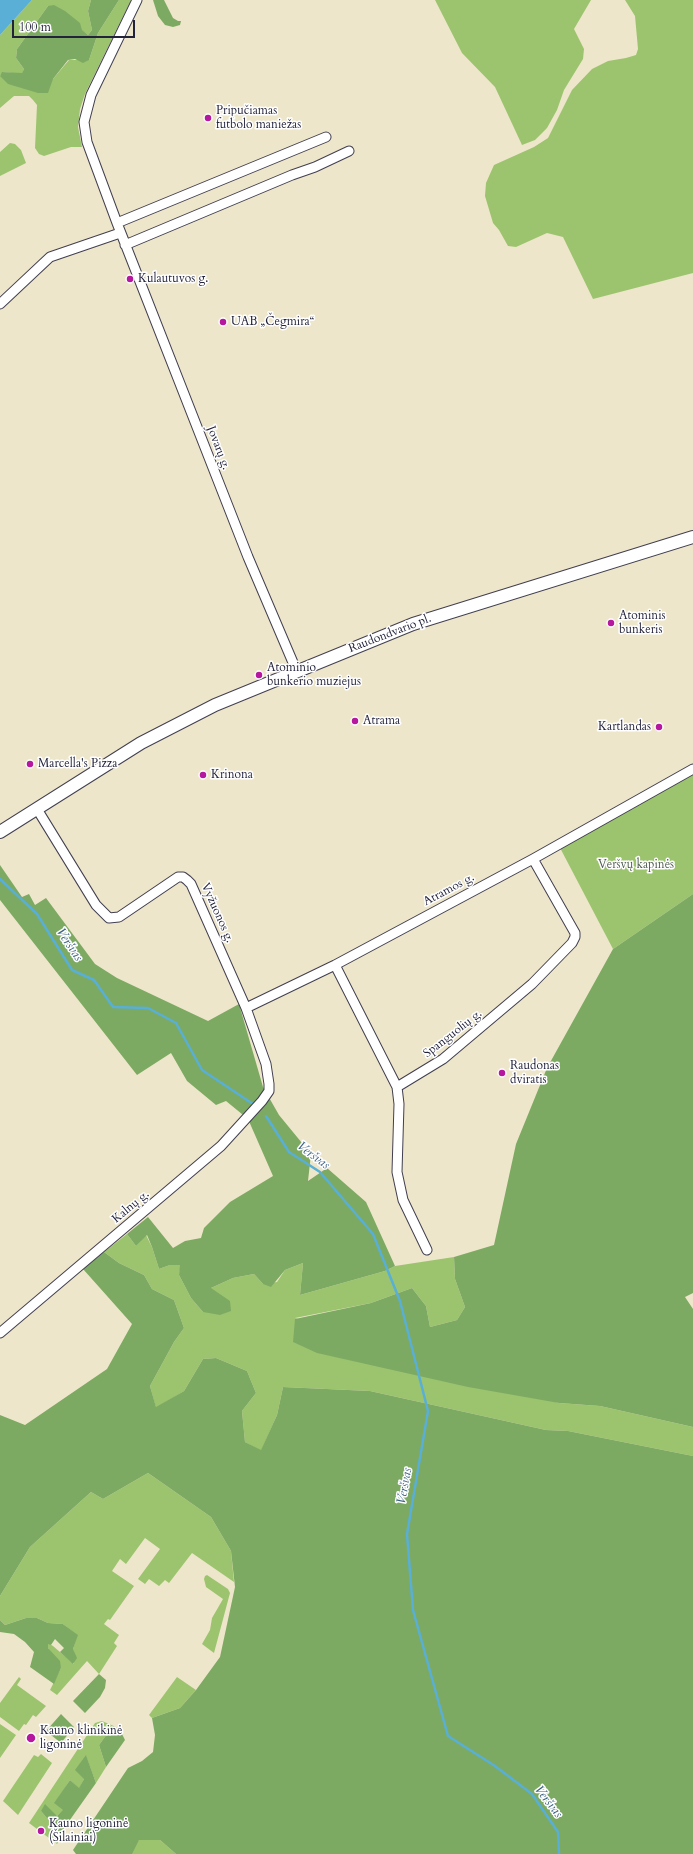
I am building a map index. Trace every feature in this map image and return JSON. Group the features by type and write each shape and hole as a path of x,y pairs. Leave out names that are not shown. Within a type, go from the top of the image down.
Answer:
{"main road":[{"name":"Raudondvario pl.","path":"0,832 141,743 215,705 413,624 693,537"}],"street":[{"path":"0,304 50,257 120,233 89,149 84,122 91,94 137,0"},
{"path":"117,223 326,137"},
{"path":"125,245 292,175 315,167 349,151"},
{"name":"Jovarų g.","path":"120,233 248,558 297,672"},
{"name":"Atramos g.","path":"246,1008 335,965 532,859 693,769"},
{"name":"Vyžuonos g.","path":"37,808 96,904 109,918 120,917 178,877 183,877 187,880 191,884 246,1008"},
{"name":"Spanguolių g.","path":"397,1087 443,1059 532,984 576,937 532,859"},
{"path":"335,965 397,1087 399,1116 397,1172 403,1200 427,1250"},
{"name":"Kalnų g.","path":"0,1333 205,1161 232,1135 269,1091 266,1064 246,1008"}],"green space":[{"path":"32,0 91,0 88,11 92,30 88,35 48,6 17,49 16,58 24,69 22,74 3,72 0,76 0,35"},
{"path":"91,0 119,0 98,33 89,60 83,63 75,59 68,60 53,79 48,93 38,93 8,84 0,76 2,72 22,73 24,69 16,58 17,49 48,6 54,5 65,11 80,23 82,30 88,35 92,30 88,11"},
{"path":"119,0 131,0 85,94 80,109 78,127 82,147 71,147 44,156 39,154 35,148 37,105 29,96 14,96 0,108 0,76 53,79 69,60 89,60 98,33"},
{"path":"153,0 164,0 173,18 181,21 180,25 173,27 165,25 158,16"},
{"path":"435,0 591,0 574,29 584,49 583,59 564,90 557,110 547,128 535,140 522,145 495,87 462,53"},
{"path":"625,0 693,0 693,273 593,299 563,237 547,233 516,247 508,246 499,230 493,223 485,196 486,183 494,165 534,147 548,138 572,90 592,69 608,61 636,55 638,49 635,16"},
{"path":"10,143 15,144 21,150 26,163 0,176 0,152"},
{"name":"Veršvų kapinės","path":"693,769 693,894 613,949 558,844"},
{"path":"0,865 22,897 29,894 35,905 46,898 95,964 117,978 208,1021 239,1004 263,1087 279,1115 311,1154 308,1181 327,1168 366,1202 395,1266 385,1271 300,1295 303,1263 285,1270 271,1287 263,1284 254,1274 233,1278 211,1288 230,1301 231,1311 220,1315 203,1312 191,1298 179,1275 180,1265 170,1265 159,1269 147,1235 136,1246 127,1234 148,1217 173,1248 185,1241 201,1238 204,1228 230,1202 273,1176 248,1119 226,1101 216,1105 187,1081 171,1053 137,1075 0,900"},
{"path":"693,894 693,1293 685,1297 693,1309 693,1427 600,1406 559,1403 468,1387 317,1353 293,1342 295,1319 371,1303 412,1288 426,1306 430,1327 457,1320 465,1307 455,1279 454,1257 494,1245 516,1144 547,1068 613,949"},
{"path":"127,1234 136,1246 146,1235 152,1247 159,1269 170,1265 181,1265 179,1275 191,1298 203,1312 211,1288 233,1278 254,1274 263,1284 277,1282 285,1270 303,1263 300,1295 385,1271 395,1266 454,1257 455,1279 465,1307 457,1320 430,1327 426,1306 412,1288 371,1303 295,1318 559,1403 600,1406 693,1427 693,1456 568,1431 546,1430 370,1391 283,1387 277,1415 261,1451 245,1442 242,1411 256,1393 247,1371 216,1358 203,1359 184,1391 156,1408 150,1386 174,1342 184,1328 174,1300 152,1289 144,1275 119,1263 104,1252"},
{"path":"104,1252 119,1263 144,1275 152,1289 174,1300 184,1328 174,1342 150,1386 156,1407 184,1391 203,1359 216,1358 247,1371 256,1393 242,1411 245,1442 261,1450 277,1415 283,1387 370,1391 546,1430 568,1431 693,1456 693,1854 176,1854 160,1840 139,1840 132,1854 76,1854 73,1850 128,1768 142,1761 153,1752 155,1735 152,1718 180,1708 196,1690 220,1657 235,1587 231,1551 211,1517 148,1473 103,1499 91,1492 30,1547 0,1596 0,1415 25,1425 107,1369 132,1324 83,1269"},
{"path":"148,1473 211,1517 231,1551 234,1582 192,1553 169,1583 165,1580 159,1586 149,1579 145,1584 138,1579 160,1549 145,1538 126,1564 120,1559 112,1571 134,1586 110,1620 108,1619 104,1624 119,1635 114,1643 117,1646 99,1674 87,1661 57,1695 50,1690 61,1668 48,1648 48,1643 74,1664 73,1649 77,1635 63,1624 48,1623 37,1618 26,1618 5,1625 0,1620 0,1596 30,1547 91,1492 103,1499"},
{"path":"207,1575 228,1589 230,1593 214,1653 202,1644 210,1630 212,1618 223,1599 206,1587 204,1579"},
{"path":"26,1618 37,1618 48,1623 63,1624 78,1635 73,1649 77,1658 73,1664 60,1652 64,1648 55,1639 51,1645 48,1644 48,1648 60,1661 61,1668 54,1684 30,1667 34,1652 25,1642 14,1634 0,1632 0,1620 5,1625"},
{"path":"99,1674 106,1680 105,1688 100,1697 85,1713 73,1701"},
{"path":"19,1677 21,1679 17,1685 46,1706 36,1717 33,1715 26,1725 24,1724 19,1731 0,1717 0,1703"},
{"path":"177,1677 196,1690 180,1708 152,1718 149,1715"},
{"path":"61,1714 74,1727 61,1743 46,1731"},
{"path":"102,1721 116,1727 121,1732 107,1734 99,1745 106,1767 96,1783 86,1756 84,1779 79,1789 70,1780 55,1803 64,1810 57,1816 41,1811 62,1836 57,1844 29,1823 95,1723"},
{"path":"0,1724 16,1735 0,1758"},
{"path":"121,1732 125,1740 106,1767 99,1745 107,1734"},
{"path":"41,1754 52,1763 18,1815 3,1801 34,1755 38,1757"},
{"path":"86,1755 96,1783 60,1834 41,1811 45,1804 57,1816 63,1810 54,1803 70,1780 79,1788 84,1779 75,1770"},
{"path":"139,1840 160,1840 176,1854 114,1854"}],"water":[{"path":"0,0 32,0 0,35"}],"waterway":[{"name":"Veršvas","path":"0,879 37,914 72,970 94,980 113,1007 148,1008 176,1023 202,1070 253,1104"},
{"name":"Veršvas","path":"266,1116 289,1152 320,1172 373,1234 400,1301 428,1411 407,1534 413,1610 448,1736 495,1766 532,1794 558,1832 559,1854"}],"place":[{"name":"Pripučiamas futbolo maniežas","path":"208,118"},
{"name":"Kulautuvos g.","path":"130,279"},
{"name":"UAB „Čegmira“","path":"223,322"},
{"name":"Atominis bunkeris","path":"611,623"},
{"name":"Atominio bunkerio muziejus","path":"259,675"},
{"name":"Atrama","path":"355,721"},
{"name":"Kartlandas","path":"659,727"},
{"name":"Marcella's Pizza","path":"30,764"},
{"name":"Krinona","path":"203,775"},
{"name":"Raudonas dviratis","path":"502,1073"},
{"name":"Kauno klinikinė ligoninė","path":"31,1738"},
{"name":"Kauno ligoninė (Šilainiai)","path":"41,1831"}]}
